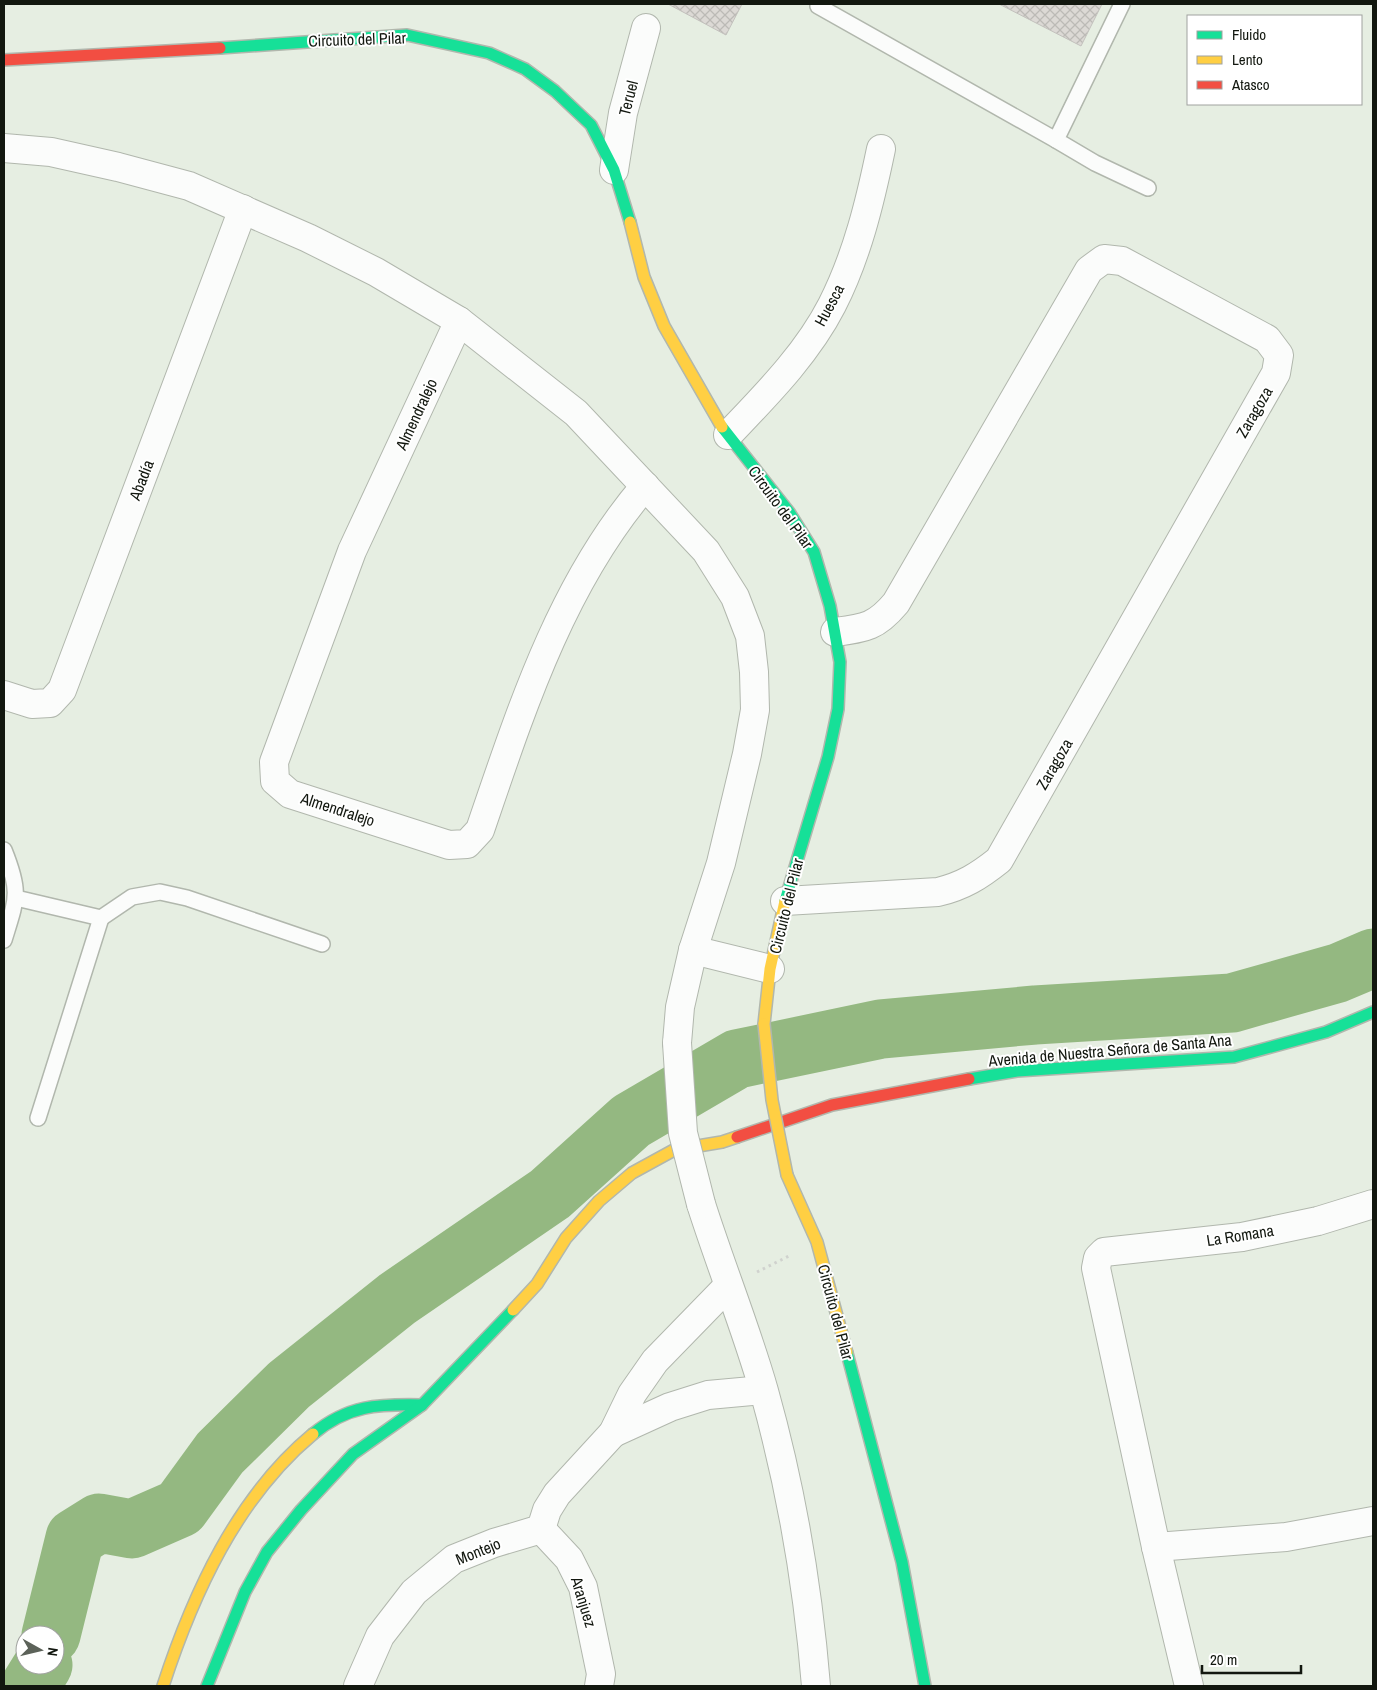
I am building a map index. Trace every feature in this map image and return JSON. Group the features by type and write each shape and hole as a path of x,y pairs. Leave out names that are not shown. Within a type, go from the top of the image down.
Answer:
{"street":[{"name":"Teruel","path":"614,170 623,113 646,28"},
{"name":"Circuito del Pilar","path":"4,60 89,57 407,35 488,53 525,69 555,91 591,125 614,170 629,216 644,277 664,326 728,435 790,512 814,552 830,606 840,662 838,709 828,757 785,902 770,969 764,1024 769,1089 777,1139 787,1176 817,1242 902,1562 925,1686"},
{"path":"4,148 51,152 118,166 189,186 243,209 376,272 459,321 576,413 706,552 735,598 750,636 754,672 755,710 747,754 721,864 693,950 680,1008 678,1043 683,1133 701,1204 764,1390 781,1458 808,1612 816,1686"},
{"name":"Huesca","path":"728,435 803,351 832,305 852,259 870,200 881,149"},
{"name":"Abadía","path":"4,695 32,704 50,703 62,690 243,209"},
{"name":"Zaragoza","path":"785,902 938,892 961,886 981,875 999,860 1276,373 1279,355 1267,339 1122,261 1104,259 1089,270 896,602 884,618 867,628 835,632"},
{"name":"Almendralejo","path":"459,321 352,551 274,762 275,781 290,794 299,797 449,845 467,844 480,830 518,720 564,611 618,518 645,486"},
{"path":"693,950 770,969"},
{"name":"Avenida de Nuestra Señora de Santa Ana","path":"208,1686 245,1592 267,1552 301,1510 353,1454 422,1405 472,1355 537,1284 566,1238 598,1201 632,1173 674,1150 722,1142 832,1105 926,1086 1018,1071 1234,1057 1326,1032 1373,1012"},
{"name":"La Romana","path":"1156,1547 1096,1268 1098,1258 1104,1252 1242,1237 1318,1221 1373,1204"},
{"path":"541,1529 547,1510 557,1494 613,1433 632,1394 655,1361 728,1286"},
{"path":"613,1433 670,1407 708,1395 764,1390"},
{"path":"163,1686 180,1634 202,1586 232,1532 263,1486 286,1458 322,1426 352,1410 377,1405 422,1405"},
{"path":"1189,1686 1156,1547 1286,1537 1373,1521"},
{"name":"Montejo","path":"358,1686 380,1636 414,1592 454,1559 494,1543 541,1529"},
{"name":"Aranjuez","path":"541,1529 569,1560 583,1587 601,1674 599,1686"}],"lane":[{"path":"1056,140 1122,4"},
{"path":"818,6 1095,163 1148,188"},
{"path":"4,850 14,875 16,898 4,940"},
{"path":"38,1118 101,918 132,897 160,892 187,898 322,944"},
{"path":"16,898 101,918"}],"path":[{"path":"728,1286 817,1242"}],"building":[{"path":"668,4 742,4 726,35"},
{"path":"999,4 1102,4 1081,46"}],"waterway":[{"path":"53,1625 75,1538 99,1523 132,1529 180,1508 220,1453 289,1385 397,1299 550,1194 631,1121 737,1059 881,1029 1035,1015 1232,1003 1338,973 1373,958"},
{"path":"30,1686 37,1675"}],"traffic: fast":[{"path":"220,48 407,35 489,53 525,69 555,91 591,125 614,170 630,222"},
{"path":"722,427 789,512 814,552 830,606 840,662 838,709 828,757 785,901"},
{"path":"969,1079 1017,1071 1234,1057 1326,1032 1373,1012"},
{"path":"207,1686 245,1592 267,1552 301,1510 353,1454 422,1405 513,1310"},
{"path":"847,1353 902,1562 925,1686"},
{"path":"313,1434 339,1417 364,1408 391,1405 422,1405"}],"traffic: slow":[{"path":"630,222 644,277 664,326 722,427"},
{"path":"764,1024 770,969 785,901"},
{"path":"764,1024 772,1100 787,1175"},
{"path":"513,1310 537,1284 566,1238 599,1201 632,1173 674,1150 722,1142 737,1137"},
{"path":"787,1175 817,1242 847,1353"},
{"path":"163,1686 188,1617 221,1549 240,1517 286,1459 313,1434"}],"traffic: jam":[{"path":"4,60 220,48"},
{"path":"737,1137 832,1105 969,1079"}]}
